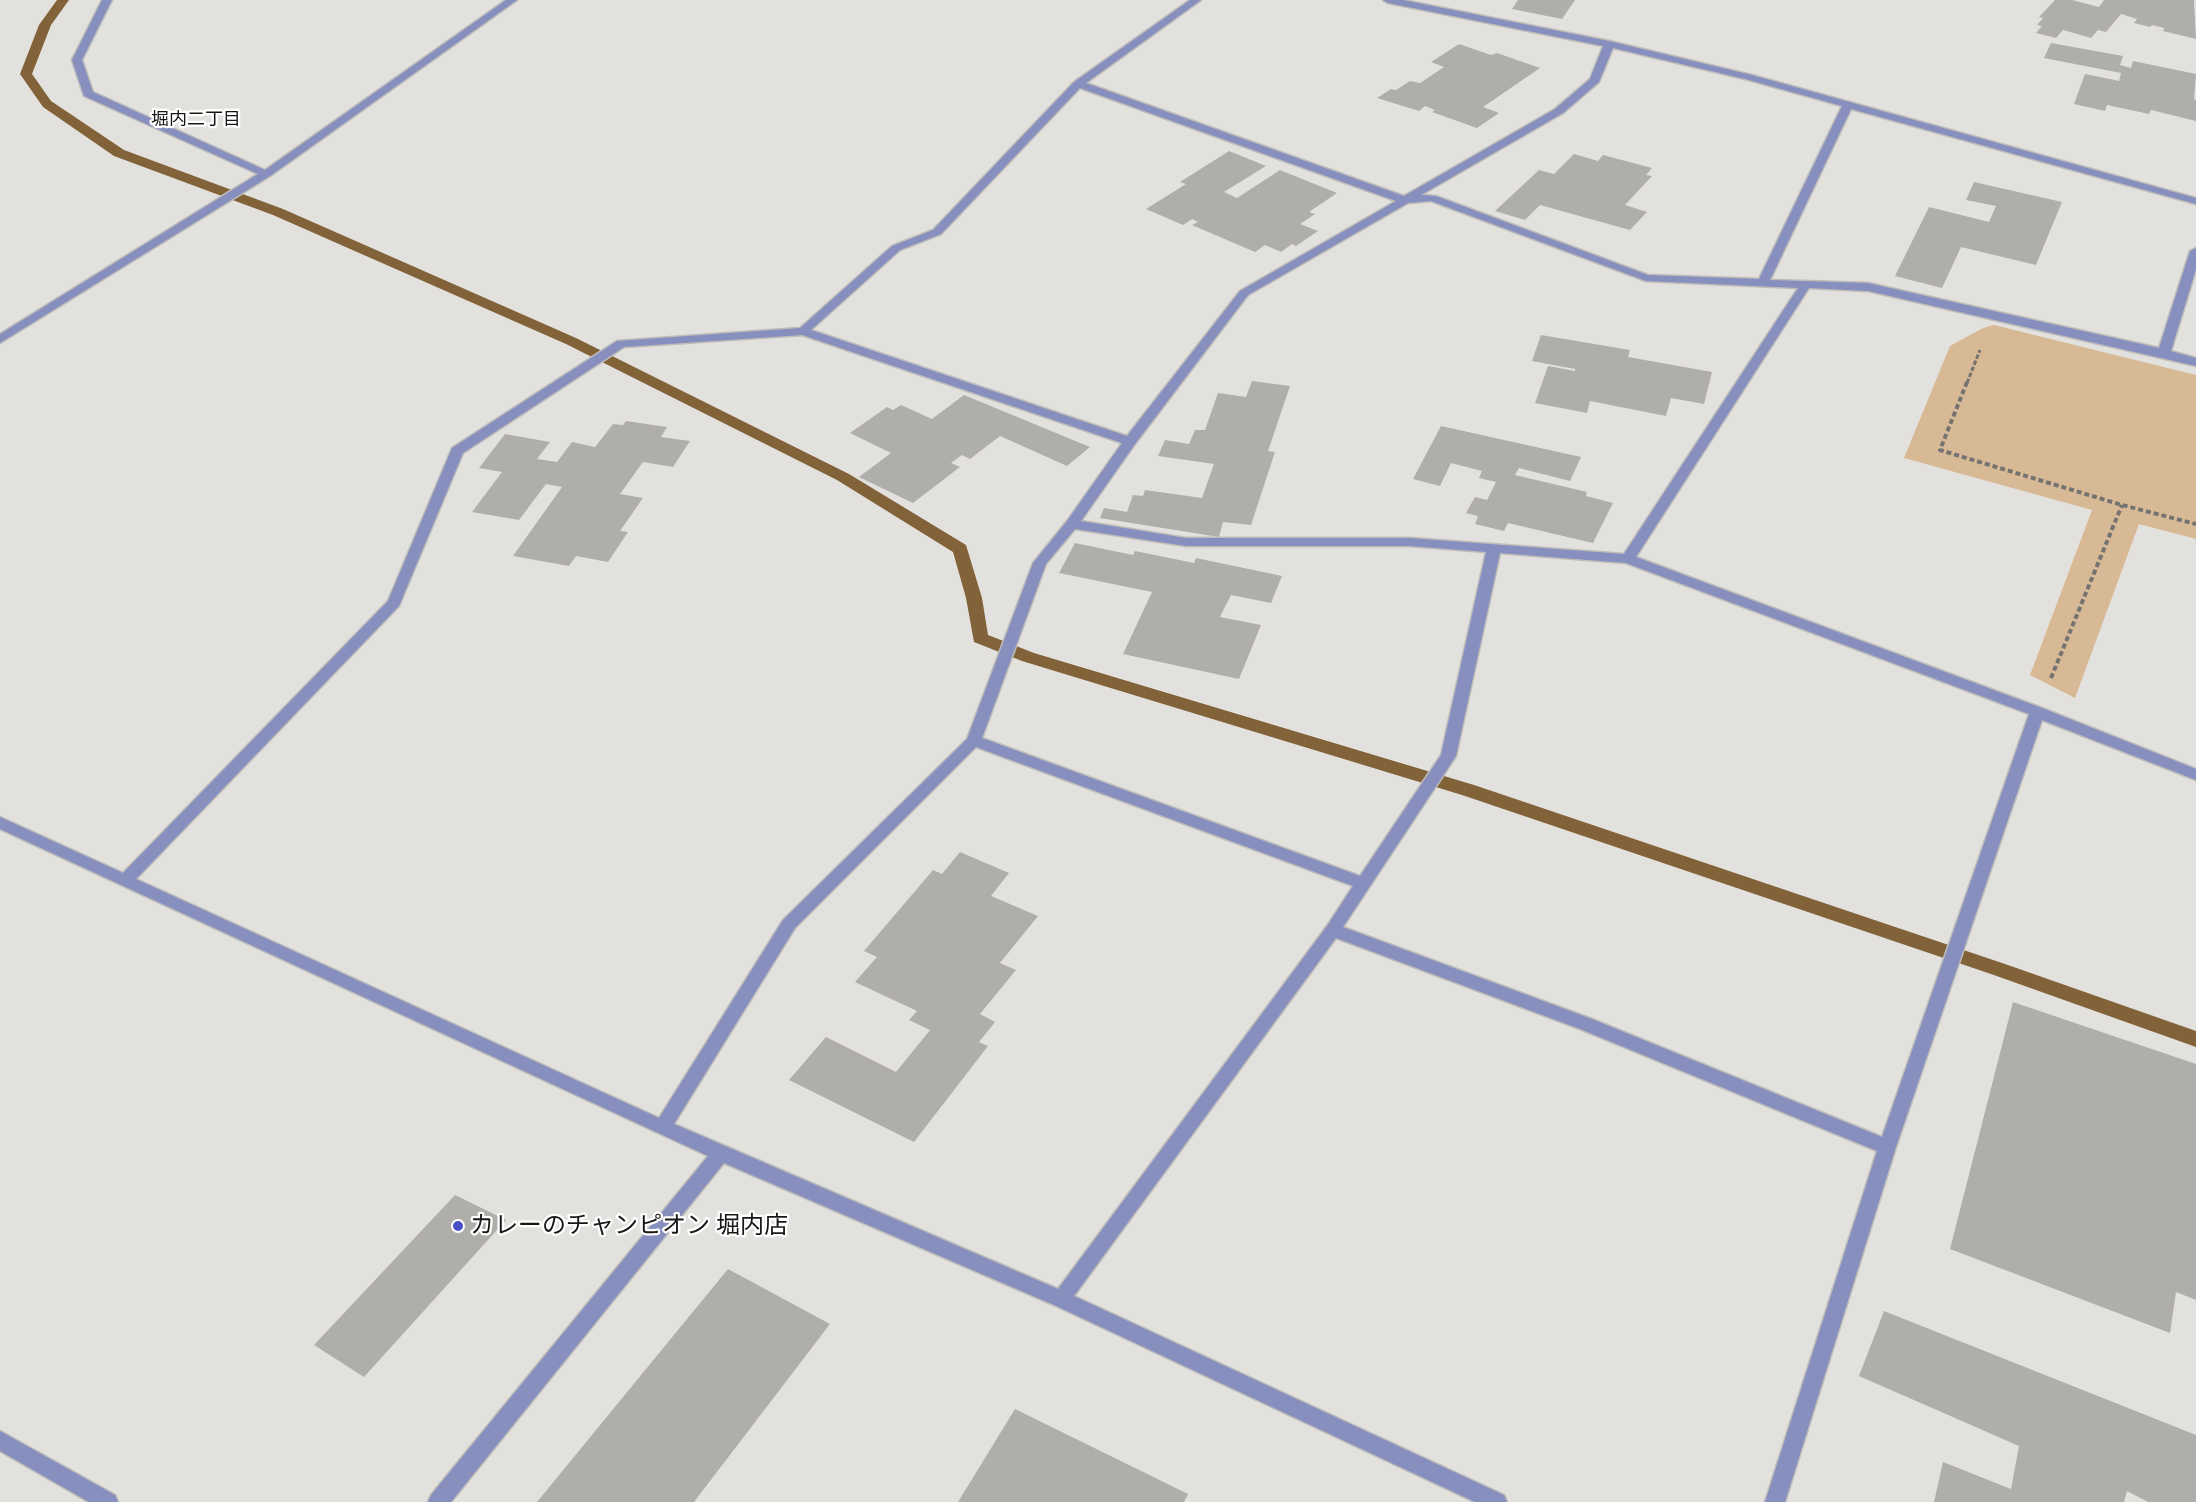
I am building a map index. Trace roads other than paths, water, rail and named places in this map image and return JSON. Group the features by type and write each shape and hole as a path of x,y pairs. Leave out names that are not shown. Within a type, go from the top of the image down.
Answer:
{"street":[{"path":"106,0 77,60 88,94 266,174"},
{"path":"0,339 255,182 512,0"},
{"path":"803,331 896,248 937,232 1078,84 1196,0"},
{"path":"1388,0 1609,44 1748,77 2196,201"},
{"path":"663,1127 789,924 974,741 1040,563 1072,524 1130,441 1244,293 1559,111 1594,80 1609,44"},
{"path":"1078,84 1404,200 1432,198 1646,278 1868,287 2196,362"},
{"path":"1763,282 1848,104"},
{"path":"2164,353 2196,251"},
{"path":"1628,559 1806,284"},
{"path":"125,880 394,603 457,451 621,344 803,331 1130,441"},
{"path":"1072,524 1186,542 1410,542 1628,559 2037,712 2196,775"},
{"path":"1061,1299 1333,930 1448,756 1494,549"},
{"path":"1775,1502 1887,1147 2037,712"},
{"path":"974,741 1364,884"},
{"path":"0,822 721,1154 1061,1299 1497,1502"},
{"path":"1333,930 1586,1024 1887,1147"},
{"path":"438,1502 721,1154"},
{"path":"0,1440 108,1502"}],"waterway":[{"path":"63,0 45,25 26,74 47,104 119,153 278,212 571,341 843,477 960,549 974,598 980,638 1028,657 1468,790 1998,969 2196,1039"}],"place":[{"name":"カレーのチャンピオン 堀内店","path":"458,1226"}],"district":[{"name":"堀内二丁目","path":"196,120"}]}
